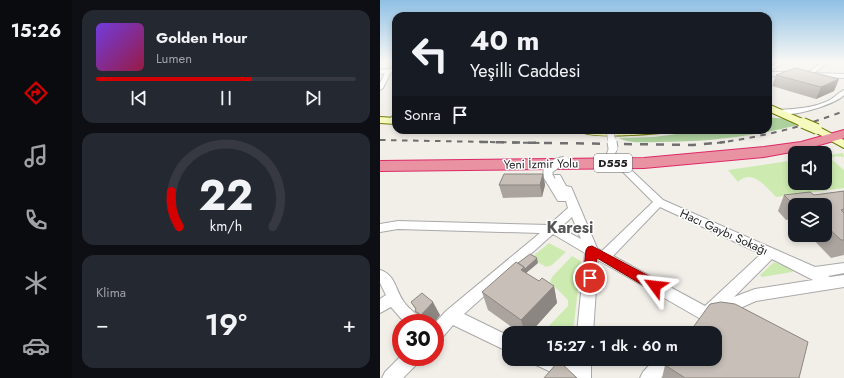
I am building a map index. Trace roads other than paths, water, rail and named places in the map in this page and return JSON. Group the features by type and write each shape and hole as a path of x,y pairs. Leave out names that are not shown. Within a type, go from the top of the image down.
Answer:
{"highway":[{"path":"822,146 841,140"},
{"name":"Yeni İzmir Yolu","path":"380,166 644,163 779,149 841,140"},
{"name":"Yeni İzmir Yolu","path":"380,174 626,171 662,169 788,155"}],"main road":[{"path":"773,113 803,123 841,140"},
{"path":"380,117 392,118"},
{"path":"380,120 392,118"}],"street":[{"path":"380,88 385,79"},
{"path":"773,113 807,110 842,96 844,92"},
{"path":"554,179 548,176 548,170 558,163 601,161 610,158 613,148 607,134"},
{"name":"Hacı Gaybı Sokağı","path":"626,171 659,202 814,273 827,283"},
{"path":"567,189 592,250 586,326"},
{"path":"604,257 659,202"},
{"path":"444,324 451,316 553,229 574,209"},
{"path":"380,228 398,225 553,229 706,315"},
{"path":"696,326 771,253"},
{"path":"814,273 844,268"},
{"path":"384,279 393,299 406,314"},
{"path":"706,315 755,295 844,281"},
{"path":"380,306 393,299"},
{"path":"451,316 502,341"},
{"path":"391,378 403,366"},
{"path":"550,366 559,373 582,378 583,366"},
{"path":"649,378 660,366"}],"railway":[{"path":"772,133 813,122 844,111"},
{"path":"721,142 768,134"},
{"path":"380,140 517,143"},
{"path":"480,142 517,143"},
{"path":"517,143 693,145 721,142"},
{"path":"717,143 721,142"},
{"path":"517,143 543,143"}],"district":[{"name":"Karesi","path":"570,227"}]}
